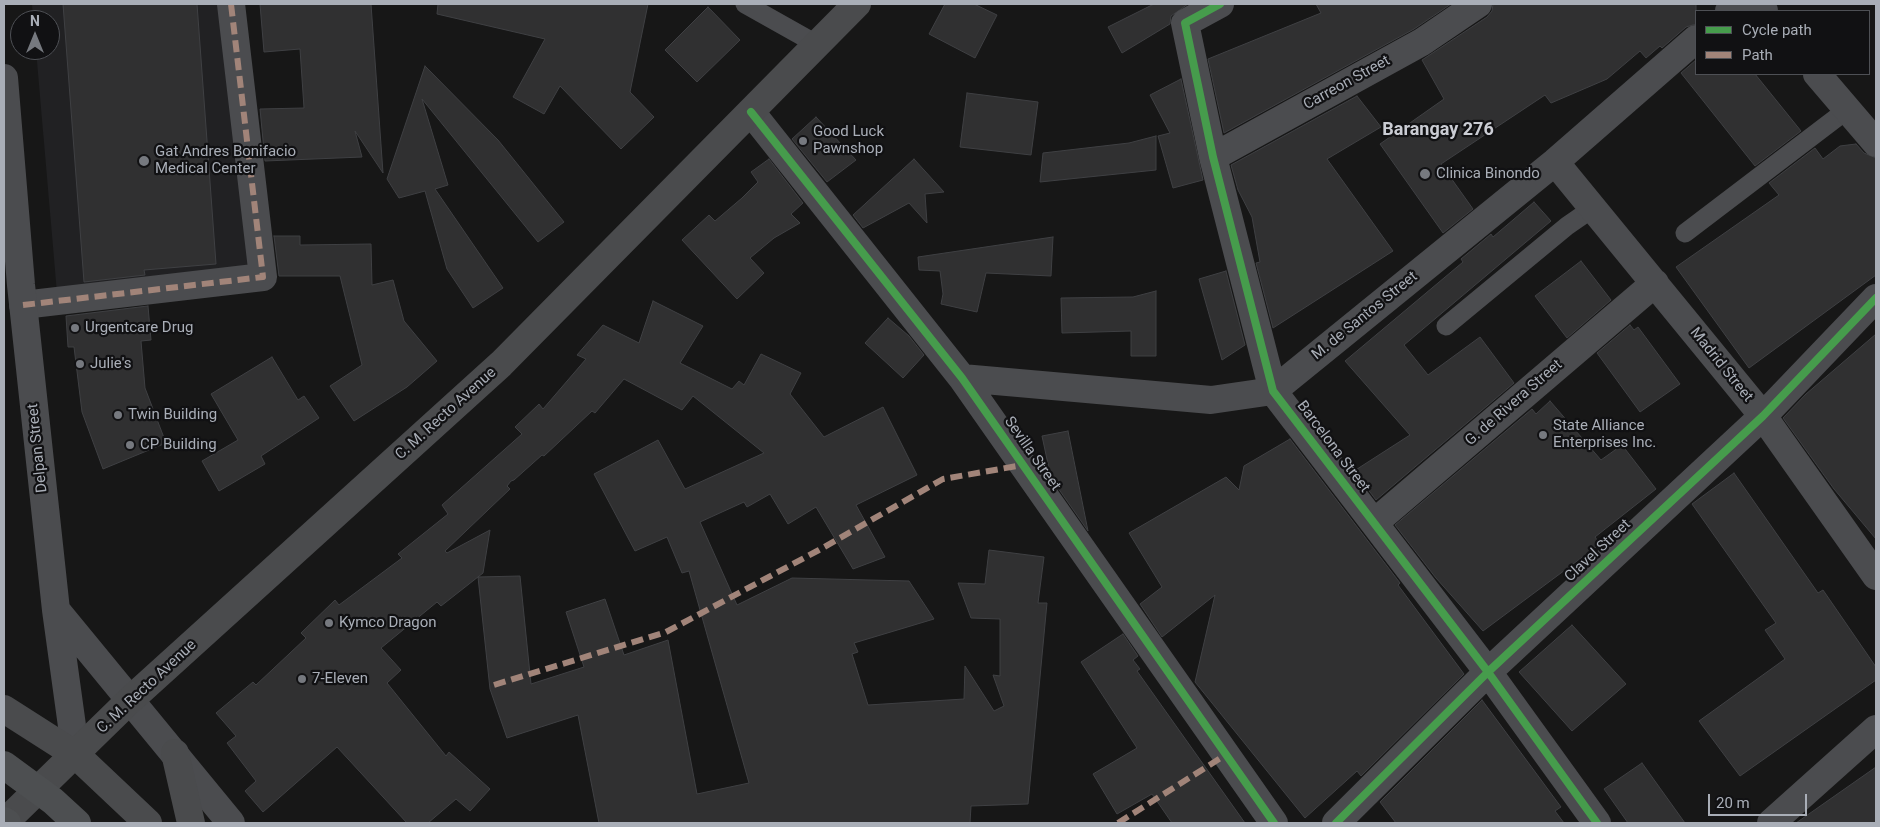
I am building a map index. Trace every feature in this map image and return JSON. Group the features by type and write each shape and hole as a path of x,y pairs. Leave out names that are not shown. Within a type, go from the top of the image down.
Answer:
{"highway":[{"path":"4,765 53,801 77,823"}],"main road":[{"name":"C. M. Recto Avenue","path":"8,819 76,755 129,701 501,364 857,4"},
{"path":"4,709 76,755 148,823"},
{"path":"175,753 191,823"}],"street":[{"path":"16,292 263,277 231,4"},
{"name":"Barcelona Street","path":"1220,4 1185,23 1213,157 1273,391 1488,672 1597,823"},
{"name":"Carreon Street","path":"1213,157 1422,42 1478,4"},
{"name":"M. de Santos Street","path":"1273,391 1556,162 1695,40"},
{"path":"1818,75 1876,143"},
{"name":"Delpan Street","path":"4,78 16,292 76,755"},
{"name":"Sevilla Street","path":"751,112 962,378 1274,823"},
{"name":"Madrid Street","path":"1556,162 1764,416 1876,576"},
{"name":"G. de Rivera Street","path":"1374,523 1655,283"},
{"name":"Clavel Street","path":"1336,823 1488,672 1764,416 1876,298"},
{"path":"962,378 1211,400 1273,391"},
{"path":"56,610 231,823"},
{"path":"1771,823 1876,729"}],"lane":[{"path":"745,4 818,45"},
{"path":"1685,233 1848,110"},
{"path":"1446,326 1567,226 1593,208"}],"shaded area":[{"name":"Gat Andres Bonifacio Medical Center","path":"32,4 224,4 256,272 57,293 37,60 60,60 60,10 32,10"}],"building":[{"name":"Gat Andres Bonifacio Medical Center","path":"63,4 197,4 216,264 144,270 145,275 84,282"},
{"path":"260,4 371,4 383,173 355,131 362,157 265,161 260,109 304,108 300,49 264,52"},
{"path":"438,4 648,4 630,92 654,117 621,149 560,86 544,114 513,97 545,39 437,14"},
{"path":"945,4 974,4 997,15 975,58 929,34"},
{"path":"1154,4 1188,4 1171,16 1170,24 1122,53 1108,27"},
{"path":"1316,4 1451,4 1414,29 1224,133 1208,59 1321,13"},
{"path":"1493,4 1696,4 1695,24 1686,27 1662,48 1660,46 1646,58 1640,51 1607,79 1551,103 1545,95 1441,164 1473,209 1443,233 1380,144 1444,99 1422,60 1487,17 1492,11"},
{"path":"708,7 740,40 697,82 665,50"},
{"path":"1695,61 1695,75 1756,75 1801,131 1755,166 1681,73"},
{"path":"425,66 498,140 564,222 538,242 422,99 448,185 435,189 503,288 473,308 447,269 425,191 399,198 387,179"},
{"path":"1181,79 1203,180 1173,188 1158,136 1170,133 1150,95"},
{"path":"967,93 1038,102 1031,155 960,147"},
{"path":"1357,96 1381,127 1327,159 1393,251 1273,328 1256,263 1260,262 1252,217 1238,190 1231,165"},
{"path":"816,117 856,160 827,182 792,139"},
{"path":"1156,136 1156,170 1040,182 1043,153 1129,143"},
{"path":"1856,144 1864,153 1876,158 1876,275 1749,368 1676,267 1779,195 1769,183 1815,148 1823,159 1840,146"},
{"path":"769,159 803,203 791,214 800,223 774,238 750,258 764,273 737,299 682,240 709,215 715,221 742,198 758,182 751,172"},
{"path":"914,159 944,192 925,194 927,223 909,203 863,228 853,215"},
{"path":"1534,202 1551,221 1404,345 1428,375 1480,337 1514,383 1376,500 1354,471 1410,435 1345,361 1463,262 1461,259 1491,234 1493,237"},
{"path":"274,236 300,236 300,245 371,244 372,285 393,280 404,321 437,361 407,387 354,421 330,386 362,365 340,276 279,276"},
{"path":"1053,237 1051,276 986,273 977,312 941,304 943,294 940,271 919,270 918,257"},
{"path":"1581,261 1611,300 1567,338 1535,296"},
{"path":"1226,271 1245,345 1222,360 1199,279"},
{"path":"1156,291 1156,356 1131,356 1131,331 1062,333 1061,298 1133,297"},
{"path":"653,301 703,326 680,363 732,389 739,381 744,385 761,354 801,373 790,394 824,437 883,407 917,475 856,505 885,557 853,569 816,507 788,524 770,494 747,507 744,502 700,522 737,605 792,578 909,581 934,619 854,643 858,652 852,654 868,705 964,699 965,666 994,711 1004,706 993,675 1000,676 1000,619 971,618 958,583 985,584 989,550 1044,557 1038,603 1047,603 1028,804 971,806 970,823 599,823 578,715 507,738 490,689 478,577 520,576 531,684 584,667 566,612 605,599 624,655 668,640 697,794 749,783 689,571 682,573 667,537 635,551 594,474 658,440 685,489 764,453 693,396 682,410 624,379 595,413 592,411 544,456 542,455 511,481 507,486 510,489 445,551 447,553 490,530 483,573 441,606 437,602 381,648 401,670 387,683 446,756 449,752 490,789 470,811 456,799 428,823 407,823 337,747 263,812 245,791 256,781 227,743 236,736 216,713 253,682 256,685 306,638 301,633 335,600 339,605 402,558 398,554 448,514 442,505 522,434 515,427 539,404 543,409 586,359 577,355 603,325 639,343"},
{"path":"148,306 151,340 141,341 145,388 166,443 103,469 82,412 74,347 68,347 66,316"},
{"path":"888,318 909,336 924,355 903,378 865,343"},
{"path":"1630,325 1634,330 1638,327 1680,384 1640,412 1597,353"},
{"path":"1876,334 1876,539 1834,489 1783,418 1806,394"},
{"path":"272,357 298,400 304,396 319,418 261,456 265,464 219,491 202,461 238,440 211,394"},
{"path":"1550,401 1601,460 1622,445 1656,489 1595,537 1600,544 1483,631 1436,578 1395,525 1532,409 1536,414"},
{"path":"1068,431 1088,531 1051,478 1042,436"},
{"path":"1290,439 1400,583 1398,585 1464,674 1361,776 1357,771 1305,818 1195,682 1215,595 1162,637 1140,604 1162,587 1129,533 1226,477 1239,490 1244,466"},
{"path":"1734,473 1818,593 1823,590 1876,667 1876,680 1740,776 1699,721 1785,659 1765,630 1776,623 1692,504"},
{"path":"1572,625 1626,684 1572,731 1519,672"},
{"path":"1123,634 1138,656 1133,660 1140,669 1137,671 1245,823 1172,823 1152,794 1117,814 1093,774 1137,748 1081,662"},
{"path":"1482,700 1561,807 1555,811 1564,823 1396,823 1380,802"},
{"path":"1642,763 1685,823 1628,823 1604,789"},
{"path":"1876,767 1876,823 1796,823"}],"marked path":[{"path":"23,305 263,277 231,4"},
{"path":"494,685 666,632 819,550 943,479 1023,465"},
{"path":"1118,823 1227,754"}],"cycle path":[{"path":"1220,4 1185,23 1213,157 1273,391 1488,672 1597,823"},
{"path":"751,112 962,378 1274,823"},
{"path":"1336,823 1488,672 1763,416 1876,298"}],"place":[{"name":"Good Luck Pawnshop","path":"803,141"},
{"name":"Gat Andres Bonifacio Medical Center","path":"144,161"},
{"name":"Clinica Binondo","path":"1425,174"},
{"name":"Urgentcare Drug","path":"75,328"},
{"name":"Julie's","path":"80,364"},
{"name":"Twin Building","path":"118,415"},
{"name":"State Alliance Enterprises Inc.","path":"1543,435"},
{"name":"CP Building","path":"130,445"},
{"name":"Kymco Dragon","path":"329,623"},
{"name":"7-Eleven","path":"302,679"}],"district":[{"name":"Barangay 276","path":"1438,130"}]}
